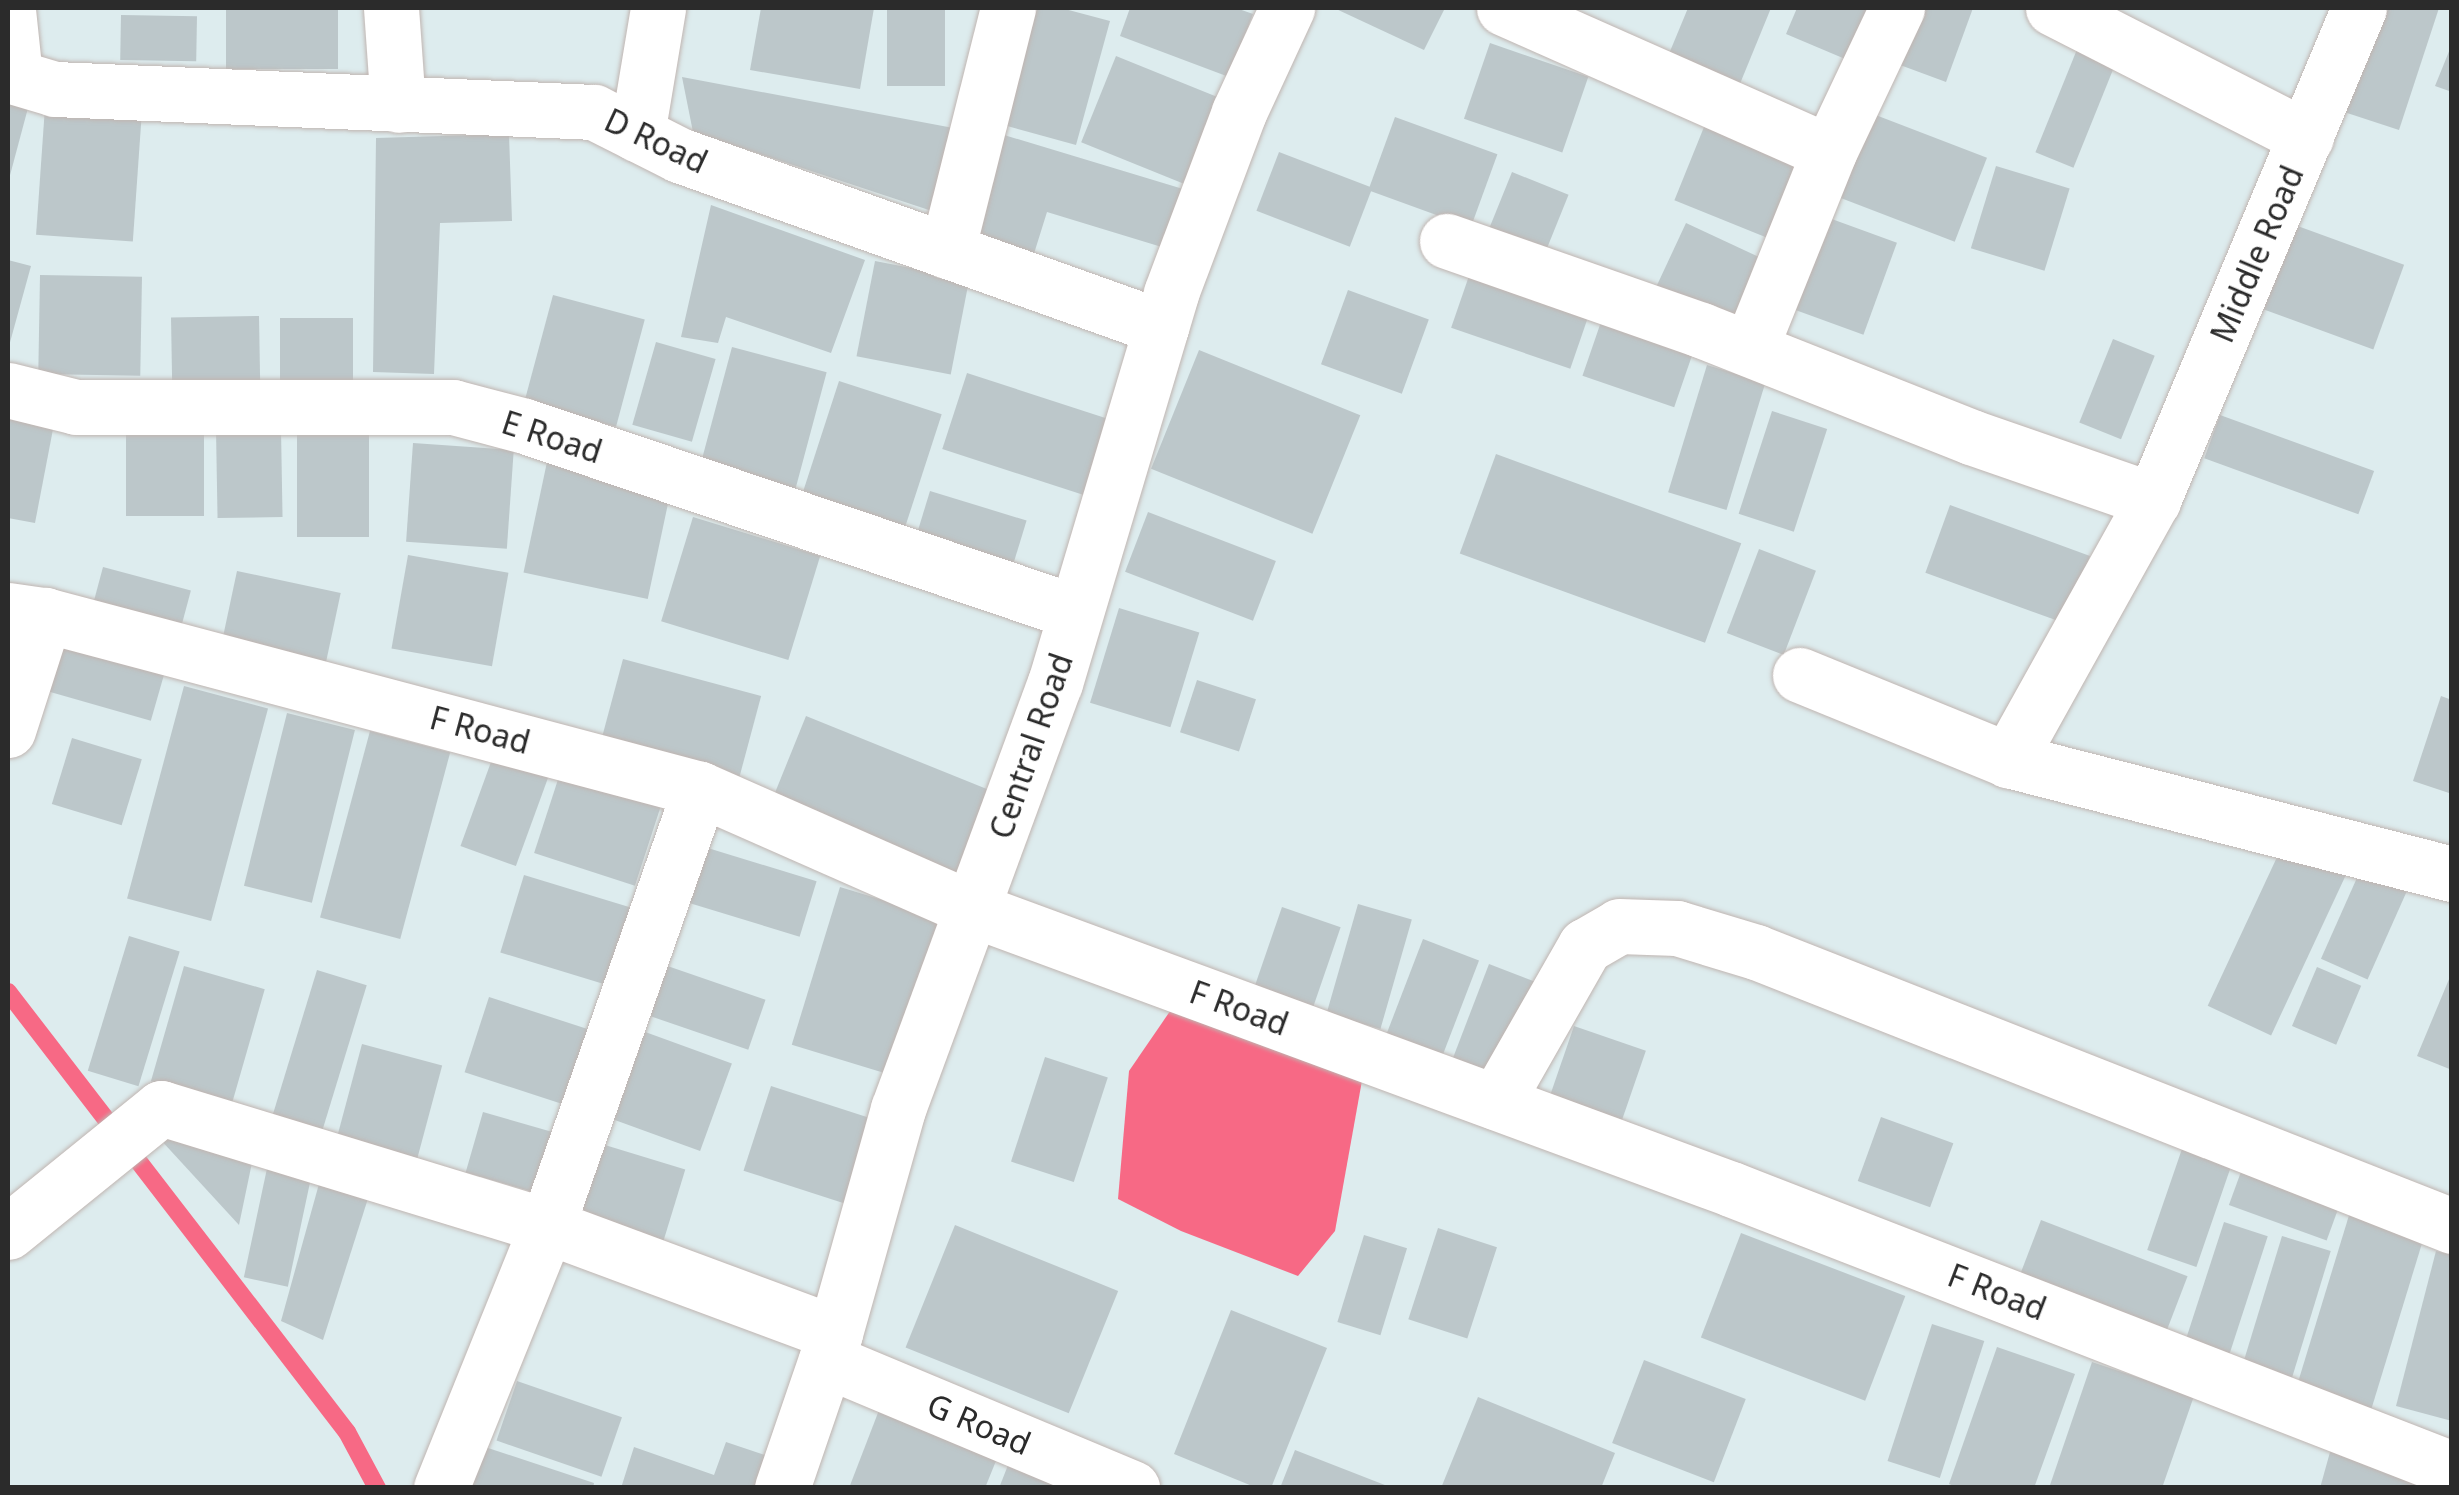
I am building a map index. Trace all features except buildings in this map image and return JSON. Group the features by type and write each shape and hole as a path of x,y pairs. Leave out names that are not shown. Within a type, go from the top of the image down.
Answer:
{"street":[{"path":"390,8 398,104"},
{"path":"637,134 658,8"},
{"path":"947,251 1008,8"},
{"name":"Central Road","path":"782,1488 831,1347 898,1110 974,910 1075,612 1160,327 1239,112 1287,8"},
{"path":"1504,8 1830,152"},
{"path":"1750,349 1830,152 1898,8"},
{"path":"2053,8 2306,137"},
{"name":"Middle Road","path":"2008,760 2153,500 2360,8"},
{"path":"8,10 11,76"},
{"name":"D Road","path":"11,76 56,89 594,112 678,155 1160,327"},
{"path":"1448,241 1750,349 1972,437 2153,500"},
{"name":"E Road","path":"8,390 76,407 454,407 525,426 1075,612"},
{"path":"8,730 26,613"},
{"name":"F Road","path":"26,613 700,789 974,910 1732,1189 2452,1469"},
{"path":"1800,675 2008,760 2452,874"},
{"path":"441,1488 547,1226 700,789"},
{"path":"1496,1102 1585,946 1620,926 1678,928 1756,952 2452,1226"},
{"name":"G Road","path":"8,1232 161,1108 547,1226 831,1347 1132,1488"},
{"path":"2448,1488 2452,1480"}],"shaded area":[{"path":"1177,1001 1363,1075 1335,1231 1298,1276 1181,1231 1118,1199 1129,1071"}],"waterway":[{"path":"8,992 347,1432 377,1488"}]}
